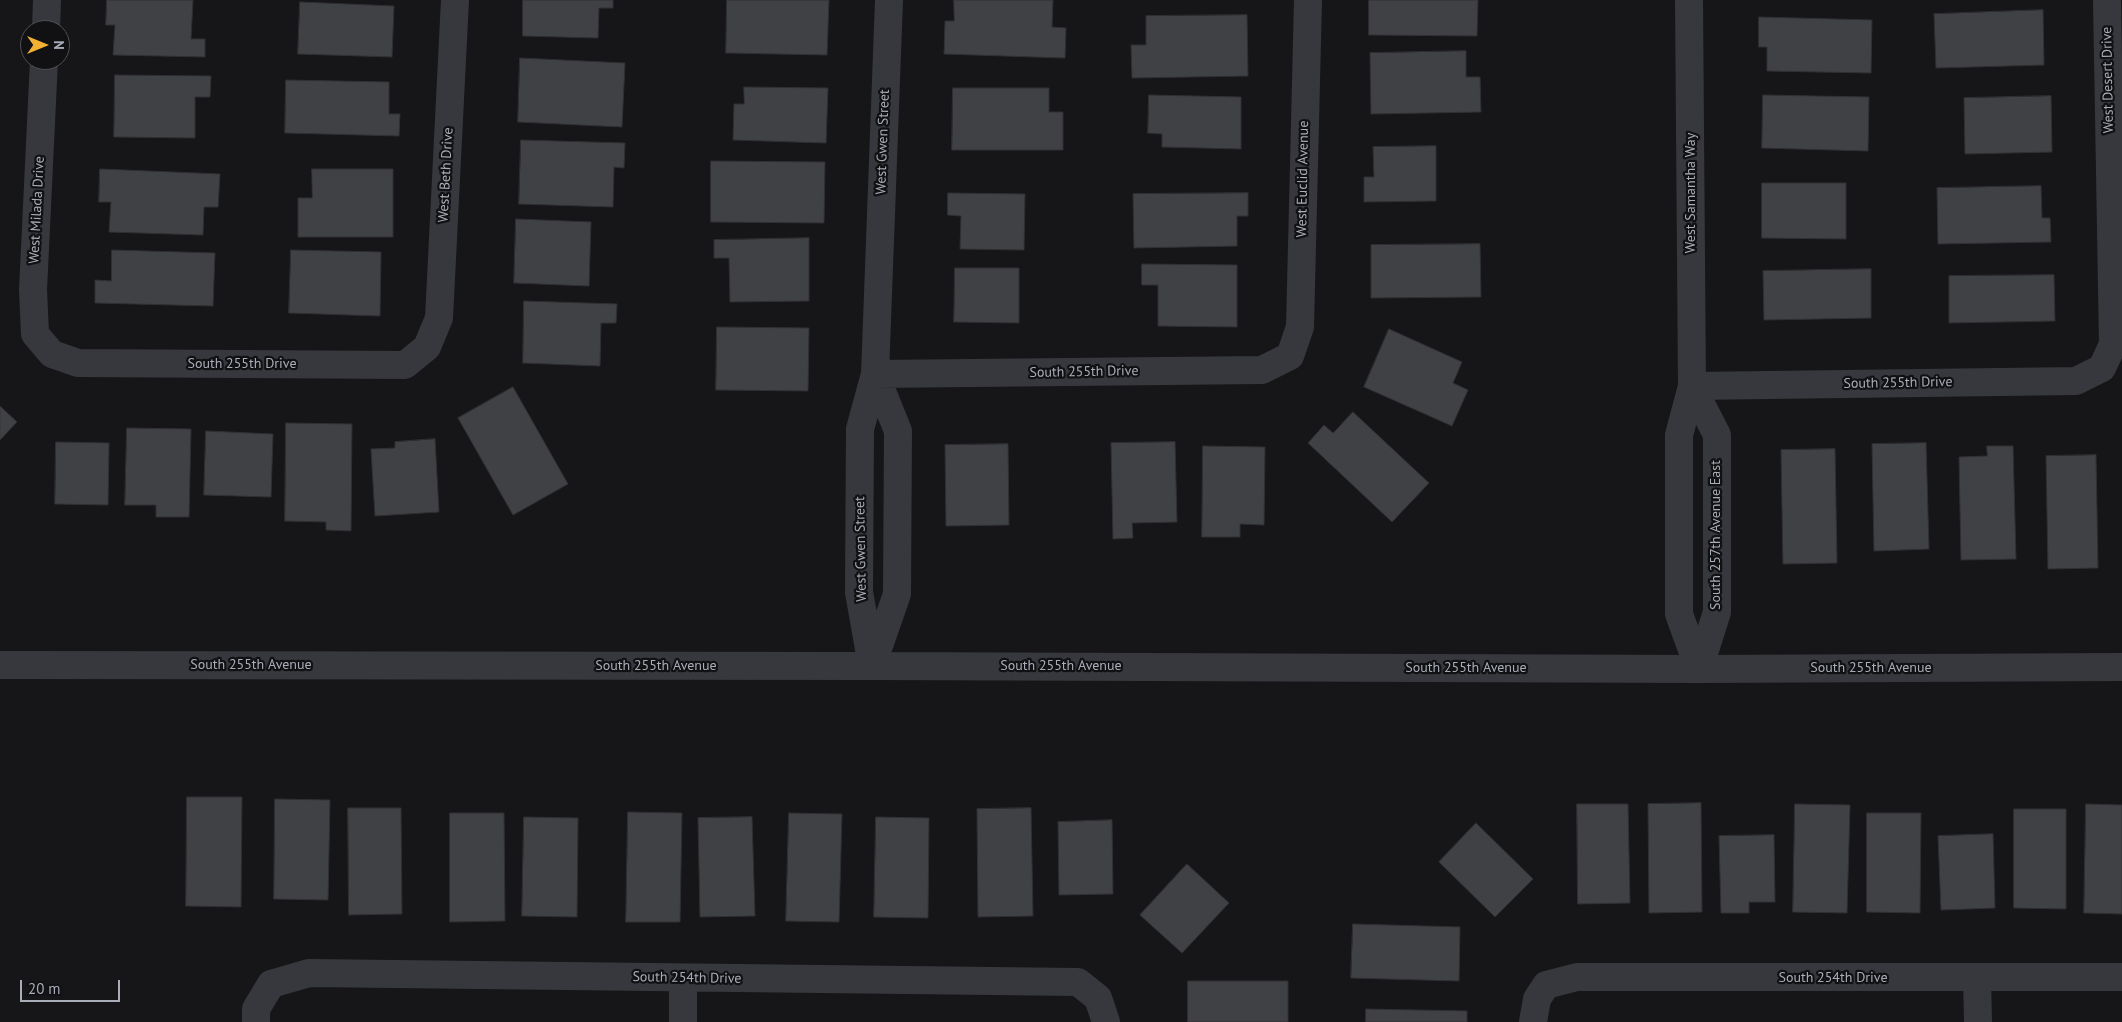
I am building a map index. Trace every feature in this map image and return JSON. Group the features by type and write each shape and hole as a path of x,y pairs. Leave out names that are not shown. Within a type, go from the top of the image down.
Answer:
{"street":[{"path":"46,20 47,0"},
{"name":"West Beth Drive","path":"427,347 439,318 455,0"},
{"name":"West Gwen Street","path":"872,666 859,592 860,429 875,374 889,0"},
{"name":"West Euclid Avenue","path":"1290,356 1300,327 1308,0"},
{"name":"West Samantha Way","path":"1690,0 1692,386"},
{"name":"West Desert Drive","path":"2102,368 2113,344 2107,0"},
{"name":"West Milada Drive","path":"44,70 33,290 35,334 52,354"},
{"name":"South 255th Drive","path":"52,354 78,363 404,365 427,347"},
{"name":"South 255th Drive","path":"875,374 1262,370 1290,356"},
{"name":"South 255th Drive","path":"1692,386 2076,381 2102,368"},
{"name":"West Gwen Street","path":"872,666 897,594 898,430 875,374"},
{"path":"1692,386 1679,435 1679,614 1699,669"},
{"name":"South 257th Avenue East","path":"1692,386 1717,435 1717,612 1699,669"},
{"name":"South 255th Avenue","path":"0,665 1699,669 2122,667"},
{"name":"South 254th Drive","path":"256,1022 256,1009 271,984 309,973 1078,982 1102,1010"},
{"name":"South 254th Drive","path":"1533,1022 1537,999 1546,985 1577,977 2122,977"},
{"path":"683,978 683,1022"},
{"path":"1977,978 1978,1022"}],"building":[{"path":"107,0 193,0 191,39 205,39 205,57 113,55 115,25 106,25"},
{"path":"523,0 613,0 613,8 599,8 598,38 523,36"},
{"path":"727,0 829,0 827,55 726,53"},
{"path":"954,0 1053,0 1052,27 1066,28 1065,58 944,54 945,21 954,21"},
{"path":"1369,0 1478,0 1477,36 1369,35"},
{"path":"300,2 394,6 392,57 298,54"},
{"path":"2043,10 2044,65 1936,68 1934,14"},
{"path":"1247,15 1248,76 1132,78 1131,45 1146,45 1146,16"},
{"path":"1759,17 1872,20 1871,73 1767,71 1767,47 1759,47"},
{"path":"1466,51 1466,77 1480,77 1481,112 1371,114 1370,53"},
{"path":"520,58 625,63 622,127 518,122"},
{"path":"115,75 211,76 210,97 195,97 195,138 114,137"},
{"path":"286,80 389,82 389,114 400,114 399,136 285,133"},
{"path":"744,87 828,88 826,143 733,140 734,104 744,104"},
{"path":"953,88 1049,88 1049,112 1063,112 1063,150 952,150"},
{"path":"1149,95 1241,97 1241,149 1162,147 1162,134 1148,133"},
{"path":"1763,95 1869,97 1868,151 1762,148"},
{"path":"2051,96 2052,152 1965,154 1964,98"},
{"path":"521,140 625,143 624,168 614,167 613,207 519,204"},
{"path":"1436,146 1436,201 1364,202 1364,177 1374,177 1373,147"},
{"path":"711,161 825,162 824,223 711,222"},
{"path":"100,169 220,174 218,207 204,207 203,235 109,232 111,202 99,202"},
{"path":"312,169 393,169 393,237 298,237 298,198 312,198"},
{"path":"1762,183 1846,183 1846,239 1762,238"},
{"path":"2041,186 2042,218 2050,218 2051,242 1938,244 1937,188"},
{"path":"948,193 1025,194 1024,250 960,249 961,216 948,215"},
{"path":"1248,193 1248,216 1237,216 1237,246 1134,248 1133,194"},
{"path":"516,219 591,222 589,286 514,283"},
{"path":"809,238 809,301 730,302 729,258 714,258 714,240"},
{"path":"1480,244 1481,297 1371,298 1371,245"},
{"path":"112,250 215,253 213,306 95,303 95,280 111,281"},
{"path":"291,250 381,252 380,316 289,313"},
{"path":"1142,264 1237,265 1237,327 1158,326 1158,285 1142,285"},
{"path":"955,268 1019,268 1019,323 954,322"},
{"path":"1871,269 1871,318 1764,320 1763,271"},
{"path":"2054,275 2055,321 1949,323 1949,276"},
{"path":"524,301 617,304 616,323 601,323 600,366 523,363"},
{"path":"717,327 809,328 808,391 716,390"},
{"path":"1389,329 1462,362 1453,383 1468,390 1452,426 1364,387"},
{"path":"513,387 568,484 513,515 458,418"},
{"path":"0,406 17,422 0,440"},
{"path":"1353,412 1429,483 1392,522 1308,443 1324,425 1333,433"},
{"path":"286,423 352,424 351,531 326,530 326,522 285,521"},
{"path":"127,428 191,429 189,517 156,517 156,505 125,505"},
{"path":"206,431 273,434 271,497 204,495"},
{"path":"435,439 439,512 375,516 371,449 395,448 395,442"},
{"path":"56,442 109,443 108,505 55,504"},
{"path":"1175,442 1177,522 1132,523 1133,538 1113,539 1111,443"},
{"path":"1926,443 1929,549 1874,551 1872,444"},
{"path":"1008,444 1009,525 946,526 945,445"},
{"path":"1203,446 1265,447 1264,525 1240,524 1240,537 1202,537"},
{"path":"1987,446 2013,446 2016,559 1961,560 1959,457 1987,456"},
{"path":"1835,449 1837,563 1783,564 1781,450"},
{"path":"2096,455 2098,568 2048,569 2046,456"},
{"path":"187,797 242,797 241,907 186,906"},
{"path":"275,799 330,800 328,900 274,899"},
{"path":"1701,803 1702,912 1649,913 1648,804"},
{"path":"1577,804 1628,804 1630,903 1578,904"},
{"path":"1795,804 1850,805 1847,913 1793,912"},
{"path":"2086,804 2122,805 2122,914 2084,913"},
{"path":"348,808 401,808 402,914 349,915"},
{"path":"1031,808 1033,916 978,917 977,809"},
{"path":"2014,809 2066,809 2066,909 2014,908"},
{"path":"628,812 682,813 680,922 626,922"},
{"path":"450,813 504,813 505,921 450,922"},
{"path":"789,813 842,814 839,922 786,921"},
{"path":"1867,813 1921,813 1920,913 1867,912"},
{"path":"524,817 578,818 577,917 522,916"},
{"path":"752,817 755,916 700,917 698,818"},
{"path":"876,817 929,818 928,918 874,917"},
{"path":"1112,820 1113,894 1059,895 1058,822"},
{"path":"1476,823 1533,879 1495,917 1439,862"},
{"path":"1993,834 1995,908 1941,910 1938,836"},
{"path":"1774,835 1775,902 1749,902 1749,913 1721,913 1719,836"},
{"path":"1187,864 1229,903 1182,953 1140,915"},
{"path":"1353,924 1460,927 1459,981 1351,978"},
{"path":"1188,981 1288,981 1288,1022 1188,1022"},
{"path":"1366,1009 1467,1011 1467,1022 1366,1022"}]}
